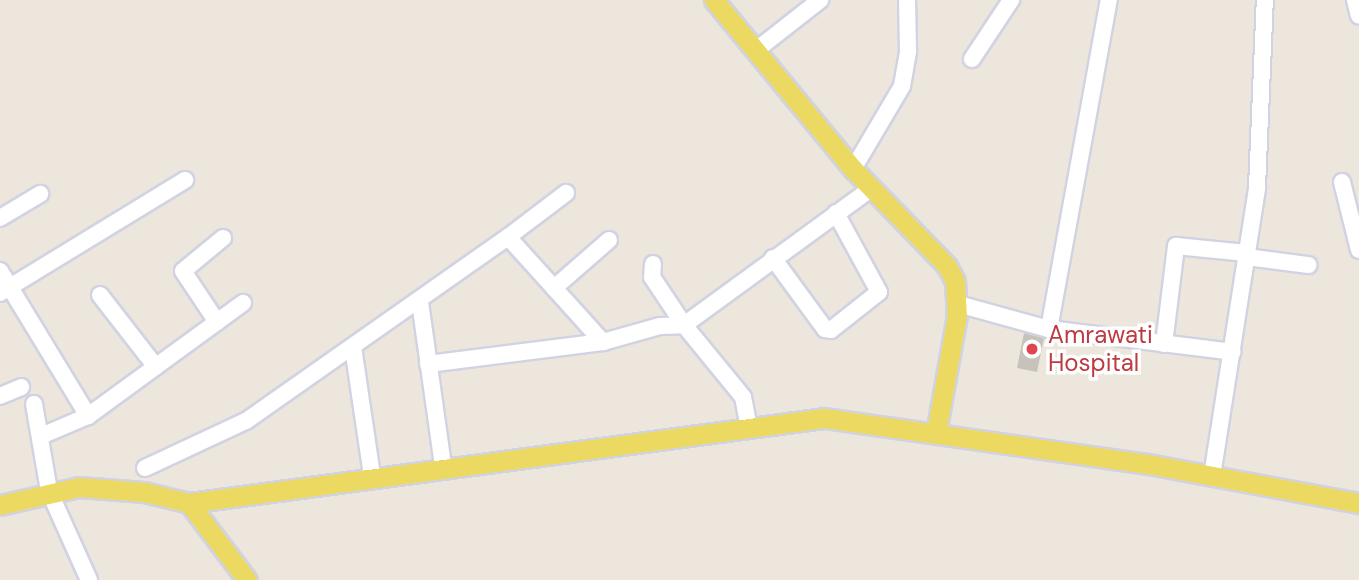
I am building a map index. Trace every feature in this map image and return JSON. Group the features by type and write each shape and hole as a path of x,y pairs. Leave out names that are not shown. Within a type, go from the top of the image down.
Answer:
{"main road":[{"path":"714,0 853,169 947,266 958,304 936,433"},
{"path":"0,505 49,491 79,487 118,490 189,503 372,475 824,418 1212,476 1359,503"},
{"path":"189,503 247,580"}],"street":[{"path":"755,51 820,0"},
{"path":"853,169 902,86 908,51 907,0"},
{"path":"972,59 1011,0"},
{"path":"1049,329 1110,0"},
{"path":"1212,476 1257,187 1265,0"},
{"path":"1355,0 1359,16"},
{"path":"5,290 185,180"},
{"path":"1342,182 1359,250"},
{"path":"428,364 603,342 660,326 684,325 872,188"},
{"path":"145,468 246,421 420,302 566,193"},
{"path":"0,218 40,194"},
{"path":"773,258 825,329 831,330 879,288 836,213"},
{"path":"509,237 603,342"},
{"path":"217,322 183,271 223,238"},
{"path":"554,288 608,240"},
{"path":"1164,344 1176,246 1308,265"},
{"path":"653,264 652,277 684,325 743,397 749,427"},
{"path":"0,271 5,290 88,416"},
{"path":"100,295 156,367"},
{"path":"420,302 443,466"},
{"path":"41,436 88,416 243,303"},
{"path":"958,304 1049,329 1233,352"},
{"path":"353,347 372,475"},
{"path":"0,396 21,387"},
{"path":"34,404 49,491 89,580"}],"building":[{"path":"1024,333 1044,338 1037,372 1017,368"}],"place":[{"name":"Amrawati Hospital","path":"1032,349"}]}
